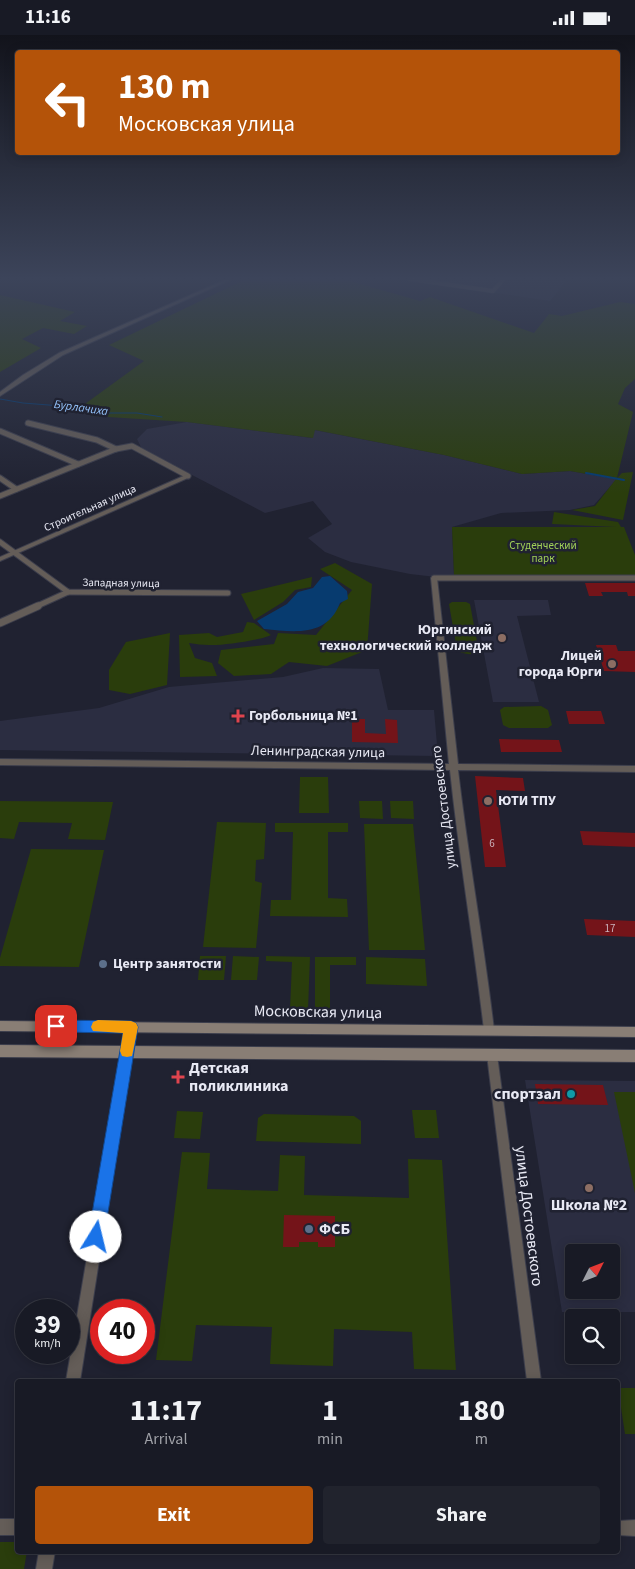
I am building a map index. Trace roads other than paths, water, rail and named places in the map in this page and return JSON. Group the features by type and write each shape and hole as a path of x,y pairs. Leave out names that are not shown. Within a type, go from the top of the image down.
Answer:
{"main road":[{"name":"Московская улица","path":"0,1026 635,1032"},
{"path":"0,1051 635,1056"}],"street":[{"path":"1,393 25,376 69,351"},
{"path":"28,423 97,440 116,449"},
{"path":"0,431 78,464"},
{"path":"0,496 116,449 132,447 188,476"},
{"name":"Строительная улица","path":"0,559 188,476"},
{"path":"0,478 16,489"},
{"name":"Западная улица","path":"0,542 68,592 228,593"},
{"path":"434,578 635,578"},
{"name":"улица Достоевского","path":"434,578 458,815 480,955 489,1031"},
{"path":"0,623 68,592"},
{"name":"Ленинградская улица","path":"0,762 635,769"},
{"path":"73,1379 131,1027"},
{"name":"улица Достоевского","path":"492,1055 534,1379"},
{"path":"0,1527 15,1527"},
{"path":"620,1528 635,1528"},
{"path":"44,1569 46,1554"}],"water":[{"path":"330,576 347,591 348,599 340,603 327,622 309,630 287,631 264,629 257,621 287,604 298,592 313,588 322,577"}],"waterway":[{"name":"Бурлачиха","path":"0,399 23,403 87,408 99,413 137,413 162,417"},
{"name":"Бурлачиха","path":"586,473 624,480"}],"place":[{"name":"Юргинский технологический колледж","path":"502,638"},
{"name":"Лицей города Юрги","path":"612,664"},
{"name":"Горбольница №1","path":"238,716"},
{"name":"ЮТИ ТПУ","path":"488,801"},
{"name":"Центр занятости","path":"103,964"},
{"name":"Детская поликлиника","path":"178,1077"},
{"name":"спортзал","path":"571,1094"},
{"name":"Школа №2","path":"589,1188"},
{"name":"ФСБ","path":"309,1229"}],"park label":[{"name":"Студенческий парк","path":"543,551"}]}
